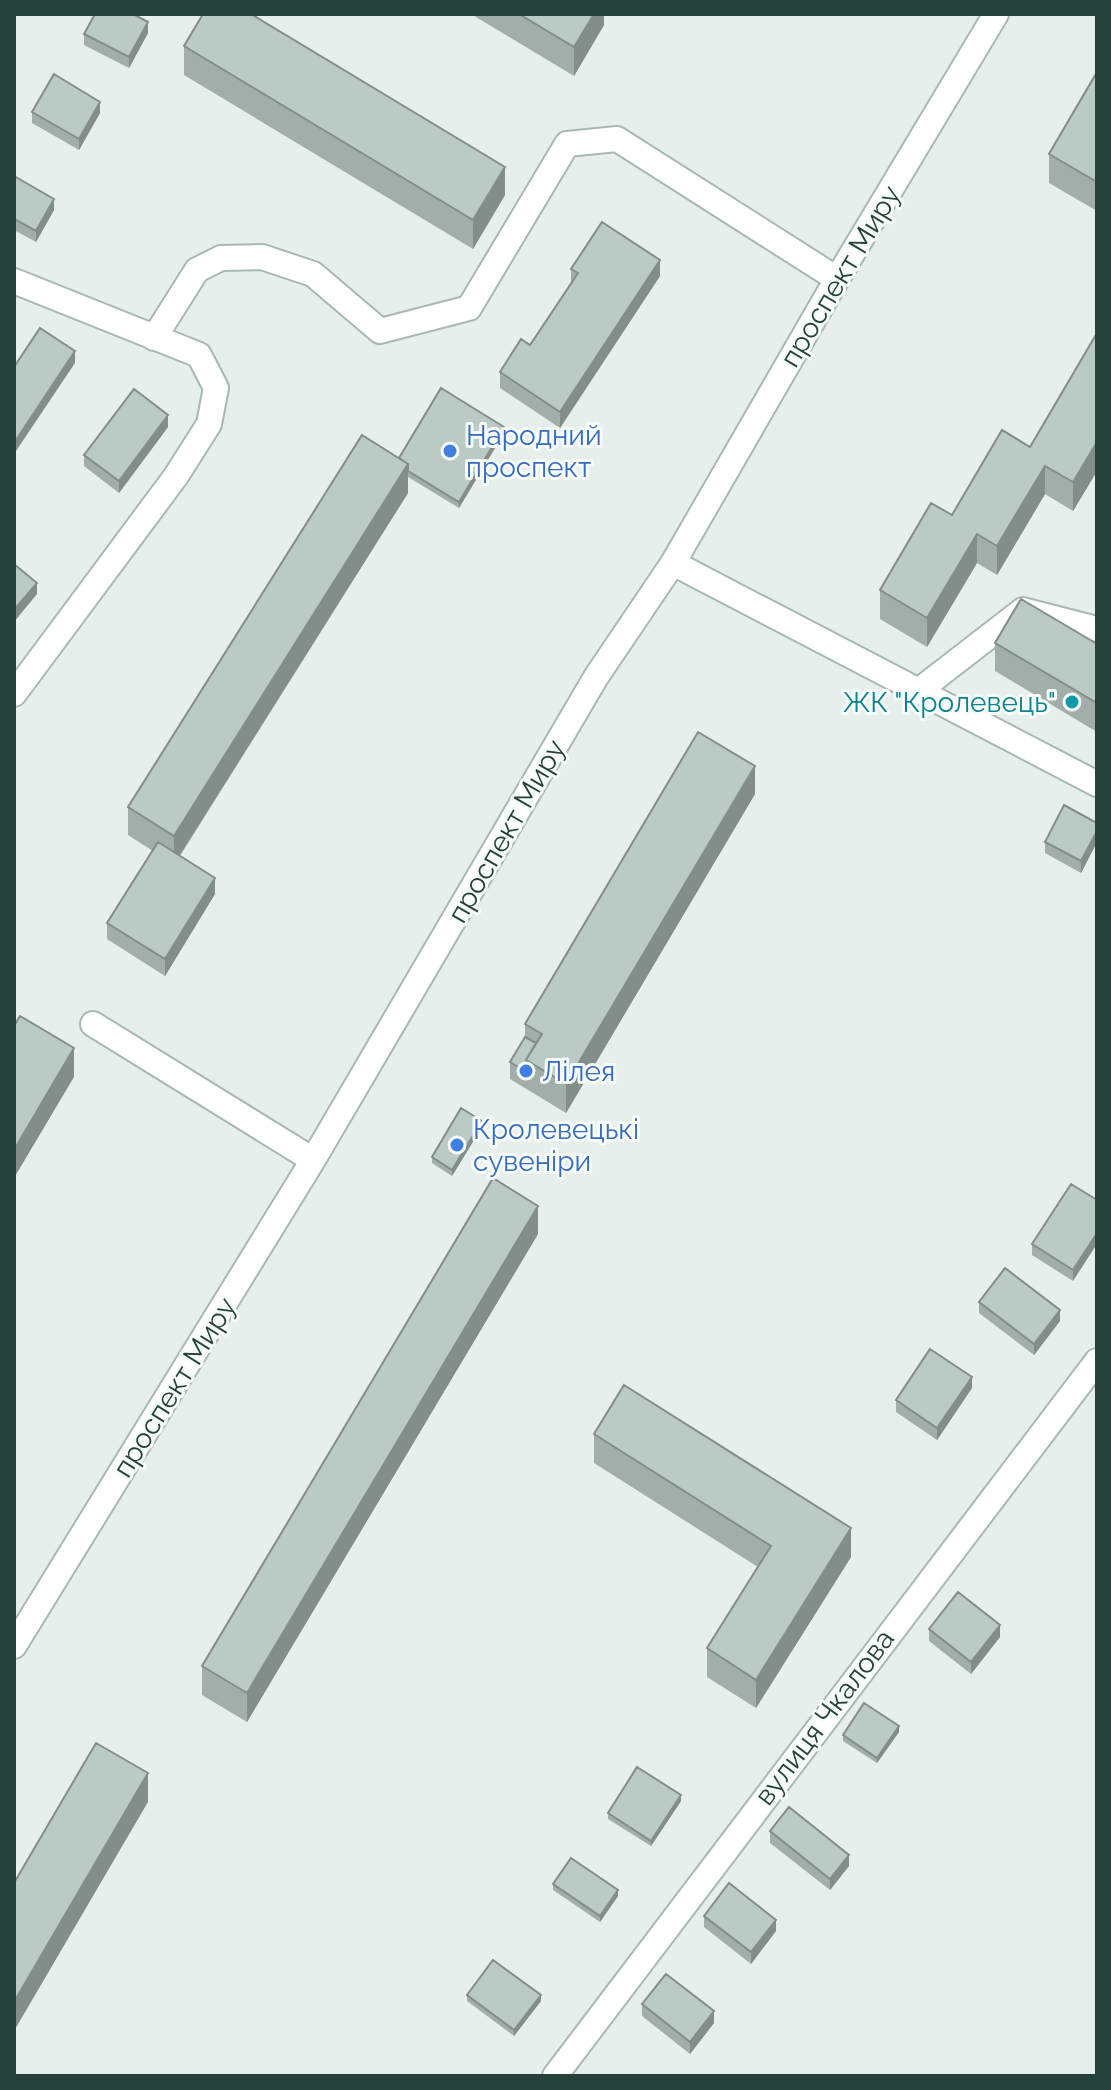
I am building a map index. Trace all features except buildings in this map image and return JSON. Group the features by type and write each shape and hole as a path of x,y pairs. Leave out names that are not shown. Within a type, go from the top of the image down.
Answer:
{"street":[{"name":"проспект Миру","path":"14,1646 313,1160 596,677 673,563 837,279 996,14"},
{"path":"154,338 197,270 221,258 262,257 313,274 380,331 469,308 567,144 617,139 837,279"},
{"path":"14,281 199,355 216,388 209,424 176,476 14,694"},
{"path":"673,563 1097,784"},
{"path":"917,692 1023,610 1097,629"},
{"path":"93,1024 313,1160"},
{"name":"вулиця Чкалова","path":"555,2076 1097,1361"}],"place":[{"name":"Народний проспект","path":"450,451"},
{"name":"ЖК \"Кролевець\"","path":"1072,702"},
{"name":"Лілея","path":"526,1071"},
{"name":"Кролевецькі сувеніри","path":"457,1145"}]}
